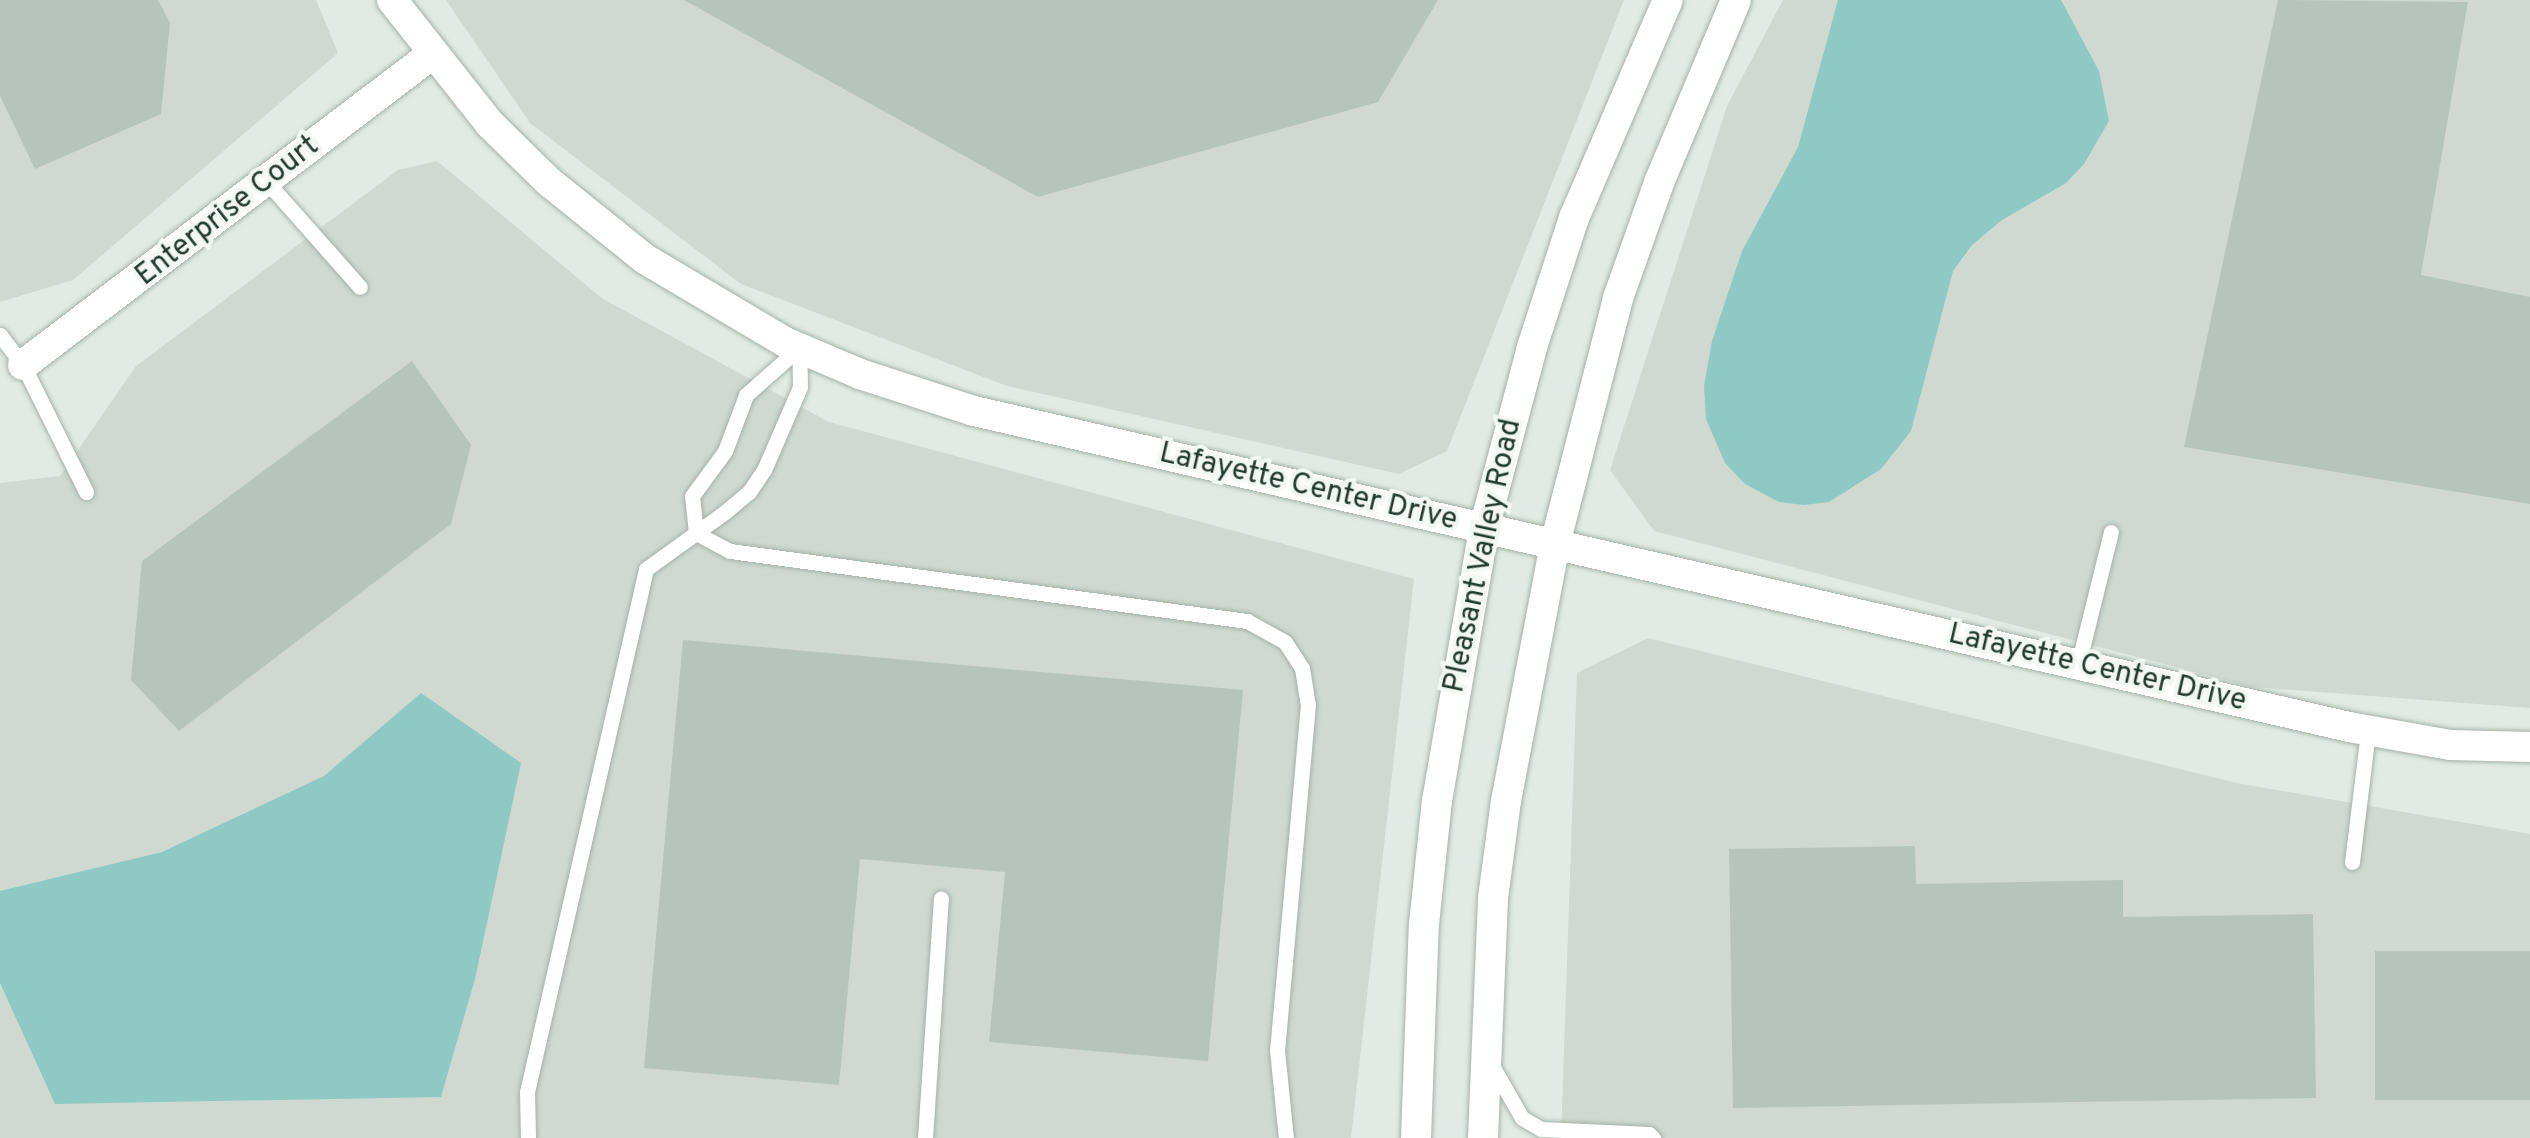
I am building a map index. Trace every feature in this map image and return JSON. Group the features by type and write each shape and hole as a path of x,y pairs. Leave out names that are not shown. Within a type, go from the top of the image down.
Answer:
{"street":[{"name":"Lafayette Center Drive","path":"392,0 431,55 490,124 548,181 645,259 713,303 798,348 860,374 974,411 2368,731 2450,745 2530,747"},
{"name":"Pleasant Valley Road","path":"1416,1138 1423,943 1436,801 1484,528 1532,347 1574,218 1668,0"},
{"path":"1483,1138 1493,898 1506,800 1554,544 1618,298 1660,180 1736,0"},
{"name":"Enterprise Court","path":"24,365 431,55"}],"lane":[{"path":"267,182 360,287"},
{"path":"0,335 24,365 86,492"},
{"path":"696,534 692,496 724,452 746,395 798,348"},
{"path":"528,1138 527,1092 646,569 749,492 764,470 800,387 798,348"},
{"path":"2078,664 2111,532"},
{"path":"696,534 730,551 1247,621 1286,642 1302,668 1308,704 1277,1050 1286,1138"},
{"path":"2352,862 2368,731"},
{"path":"924,1138 942,899"},
{"path":"1484,1052 1522,1118 1542,1129 1650,1134 1653,1138"}],"shaded area":[{"path":"0,0 316,0 338,53 73,280 0,302"},
{"path":"446,0 1624,0 1447,451 1399,474 1007,386 741,284 530,123"},
{"path":"1783,0 2530,0 2530,708 2252,687 1654,531 1610,470 1727,106"},
{"path":"437,161 603,299 829,422 1414,579 1351,1138 0,1138 0,483 60,476 136,366 398,170"},
{"path":"1648,638 2237,783 2530,834 2530,1138 1561,1138 1577,673"}],"water":[{"path":"1838,0 2061,0 2099,71 2109,121 2084,164 2066,183 2002,220 1972,245 1953,271 1911,431 1881,469 1829,502 1804,505 1779,502 1745,484 1725,463 1706,419 1704,386 1712,341 1742,251 1798,147"},
{"path":"421,693 521,763 475,979 441,1097 55,1104 0,983 0,891 162,852 324,776"}],"building":[{"path":"0,0 158,0 170,23 161,114 35,169 0,96"},
{"path":"684,0 1438,0 1378,102 1038,197"},
{"path":"2278,0 2468,2 2421,275 2530,297 2530,504 2184,447"},
{"path":"412,361 471,445 451,524 179,731 131,680 142,561"},
{"path":"683,640 1243,690 1208,1061 989,1042 1005,872 860,859 839,1085 644,1068"},
{"path":"1915,846 1916,884 2123,880 2123,917 2313,914 2316,1098 1733,1108 1729,849"},
{"path":"2375,951 2530,951 2530,1100 2375,1100"}]}
